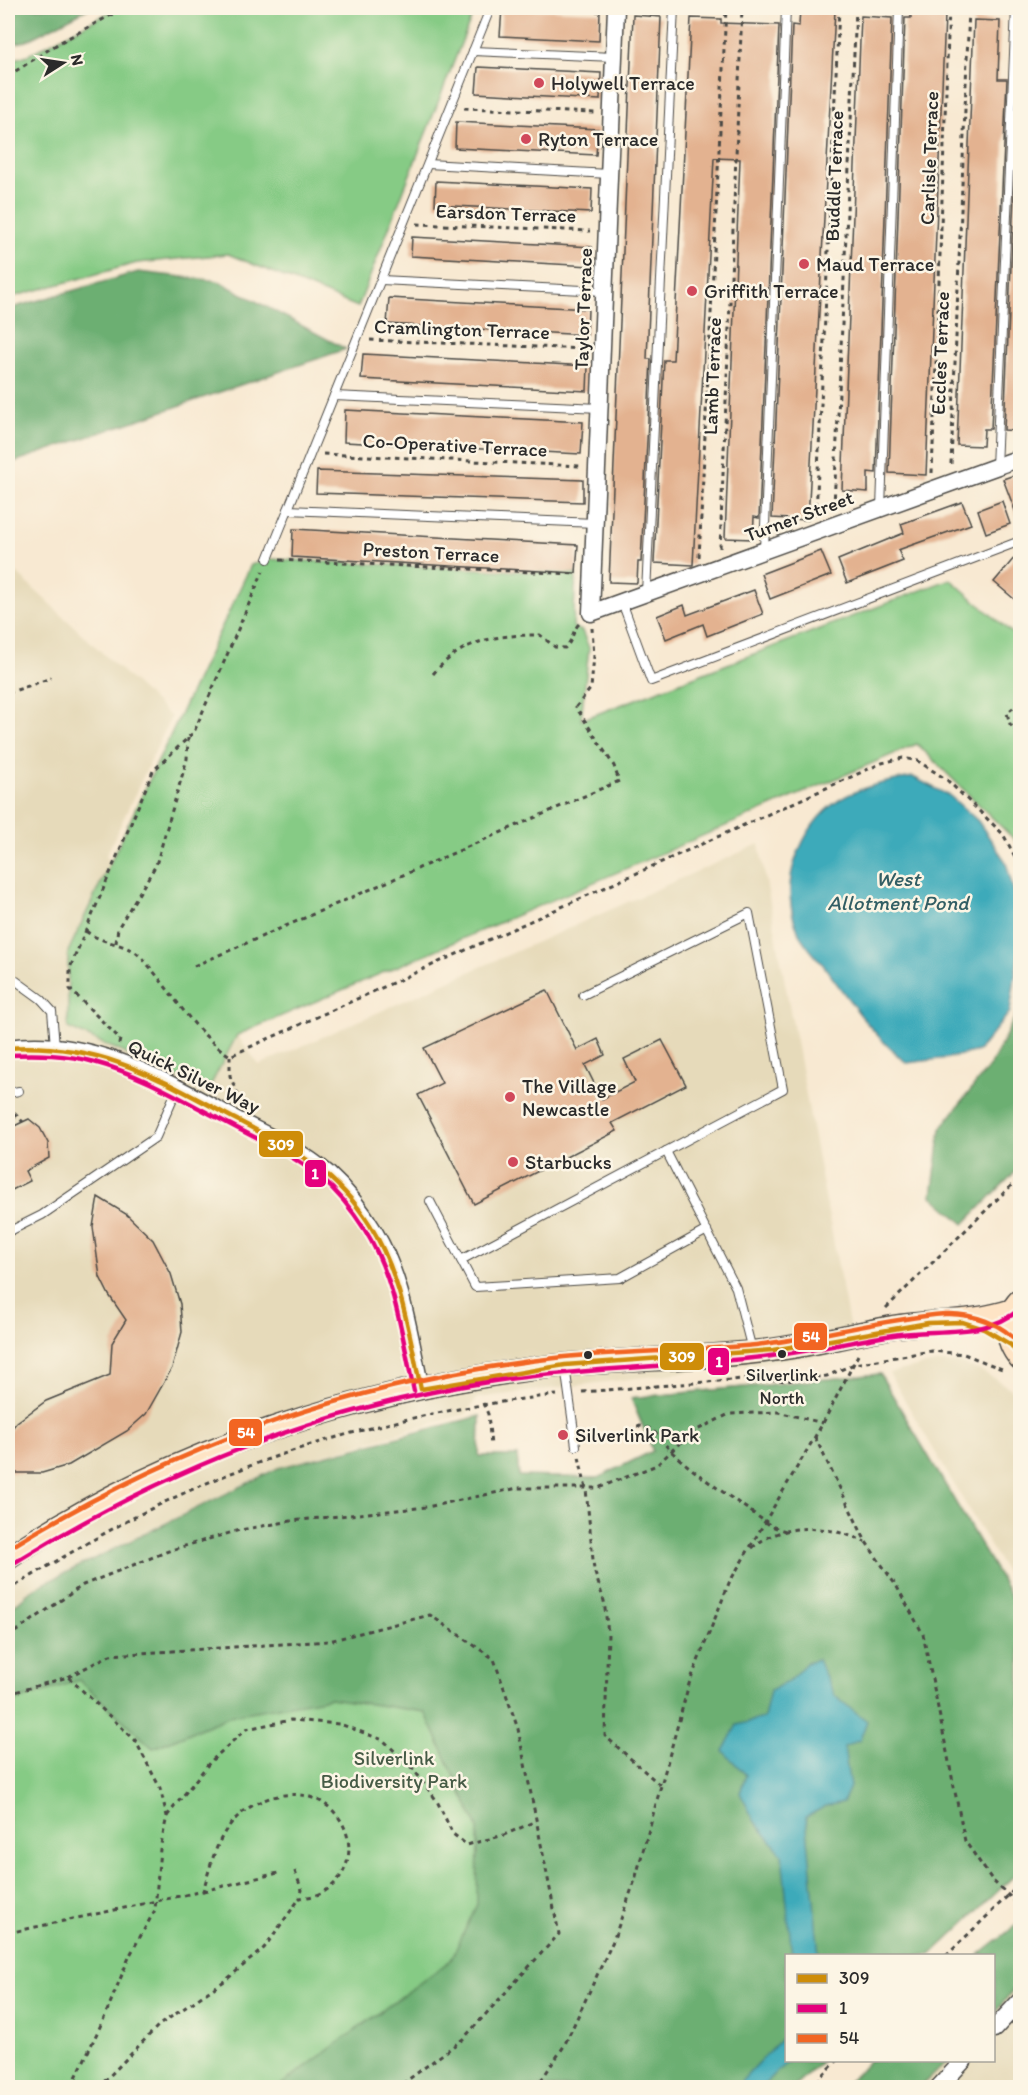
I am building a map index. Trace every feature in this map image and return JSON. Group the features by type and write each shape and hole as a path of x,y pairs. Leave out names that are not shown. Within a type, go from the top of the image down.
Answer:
{"street":[{"name":"Taylor Terrace","path":"591,613 616,8"},
{"name":"Turner Street","path":"591,613 1020,458"},
{"name":"Quick Silver Way","path":"8,1048 55,1046 114,1060 239,1121 310,1160 328,1174 360,1210 384,1249 395,1276 420,1389"},
{"path":"9,1555 90,1509 196,1458 301,1419 373,1399 565,1365 753,1353 893,1328 962,1322 1017,1305"},
{"path":"1014,1359 1008,1327 1017,1305"},
{"path":"962,1322 984,1329 1014,1359"},
{"path":"995,2027 1020,2001"},
{"path":"938,2088 963,2062"}],"lane":[{"path":"646,593 674,8"},
{"path":"764,550 786,8"},
{"path":"881,508 899,8"},
{"path":"996,467 1016,8"},
{"path":"268,559 490,9"},
{"path":"473,51 614,57"},
{"path":"428,165 609,174"},
{"path":"381,280 604,291"},
{"path":"334,396 600,408"},
{"path":"288,510 595,523"},
{"path":"622,602 651,681 1020,541"},
{"path":"461,1260 783,1089 748,913 583,995"},
{"path":"8,975 41,999 52,1011 55,1046"},
{"path":"8,1232 42,1215 156,1137 177,1089"},
{"path":"8,1092 19,1091"},
{"path":"666,1151 736,1288 753,1353"},
{"path":"430,1201 475,1287 620,1278 707,1230"},
{"path":"565,1365 576,1446"}],"path":[{"path":"8,76 59,43 124,8"},
{"path":"699,574 726,8"},
{"name":"Lamb Terrace","path":"719,567 742,8"},
{"path":"815,532 839,8"},
{"name":"Buddle Terrace","path":"834,525 856,8"},
{"name":"Carlisle Terrace","path":"931,490 949,8"},
{"name":"Eccles Terrace","path":"950,484 969,8"},
{"path":"451,107 612,114"},
{"name":"Earsdon Terrace","path":"404,224 607,232"},
{"name":"Cramlington Terrace","path":"357,340 602,350"},
{"name":"Co-Operative Terrace","path":"311,453 597,467"},
{"path":"114,1060 120,1039 70,989 70,968 153,771 194,732 268,559"},
{"name":"Preston Terrace","path":"268,559 593,575"},
{"path":"432,674 445,660 465,646 494,638 540,635 555,647 565,648 573,640 575,628 591,613"},
{"path":"194,966 620,781 614,766 576,707 591,688 594,656 591,613"},
{"path":"8,693 51,678"},
{"path":"1020,702 1007,713 1010,724 1020,736"},
{"path":"116,944 118,928 156,865 187,759 188,737"},
{"path":"230,1056 882,763 903,758 918,761 947,780 1003,834 1020,866"},
{"path":"86,931 94,938 116,944 139,956 181,1010 212,1043 230,1056"},
{"path":"230,1056 230,1076 243,1108 239,1121"},
{"path":"8,1107 23,1122"},
{"path":"888,1305 1020,1177"},
{"path":"8,1590 90,1541 166,1501 219,1478 286,1452 424,1413 483,1403 568,1394 756,1378 786,1381 827,1376 854,1364 913,1352 947,1352 978,1359 1014,1359"},
{"path":"536,2088 564,2046 613,1941 635,1880 689,1684 729,1583 823,1423 854,1364"},
{"path":"483,1403 488,1414 491,1446"},
{"path":"8,1637 65,1595 83,1585 153,1557 240,1530 291,1521 427,1507 518,1488 598,1488 657,1466 689,1434 729,1414 777,1412 823,1423"},
{"path":"637,1426 647,1426 656,1432 672,1452 764,1521 784,1531"},
{"path":"815,1437 866,1542 897,1587 923,1634 965,1840 993,1881 1020,1905"},
{"path":"576,1446 586,1489 594,1570 604,1601 608,1633 605,1736 660,1785"},
{"path":"749,1551 763,1540 784,1531 828,1530 842,1532 866,1542"},
{"path":"8,1694 68,1677 110,1655 329,1641 430,1616 494,1659 518,1729 559,1934 463,2039 397,2088"},
{"path":"68,1677 135,1740 160,1788 167,1816 160,1849 155,1910 130,1955 105,2016 71,2088"},
{"path":"167,1816 210,1762 246,1729 291,1720 340,1724 383,1740 414,1770 437,1801 453,1834 466,1845 504,1835 536,1821"},
{"path":"203,1891 213,1857 225,1832 234,1820 266,1798 299,1793 331,1807 343,1822 348,1841 348,1855 334,1883 321,1894 300,1898"},
{"path":"98,2088 159,2025 226,1980 264,1948 300,1898 302,1890 294,1869"},
{"path":"8,1933 203,1891 278,1872"},
{"path":"948,1954 1020,1884"},
{"path":"810,2088 837,2062"}],"shaded area":[{"path":"8,565 171,717 106,856 259,1065 759,844 854,1351 477,1398 466,1414 273,1469 32,1588 8,1609"},
{"path":"935,1363 960,1363 983,1372 1010,1388 1020,1399 1020,1597 889,1373"},
{"path":"1020,1951 1020,2087 875,2088 902,2062 995,2062 995,1975"}],"green space":[{"path":"8,8 89,8 26,41 8,45"},
{"path":"117,8 475,8 358,307 228,254 137,263 8,298 8,61 28,55"},
{"path":"138,272 218,281 346,349 8,464 8,309"},
{"path":"268,559 576,574 573,627 582,631 589,648 581,720 950,579 1020,640 1020,845 917,744 237,1035 208,1090 68,1028 68,952 251,565"},
{"path":"1020,1007 1020,1167 964,1224 932,1196 941,1128 992,1063"},
{"name":"Silverlink Biodiversity Park","path":"880,1374 1020,1612 1020,1870 932,1954 785,1954 785,2062 821,2062 794,2087 8,2088 8,1611 33,1589 480,1416 479,1456 517,1456 519,1476 598,1478 653,1451 631,1398"},
{"name":"Silverlink Biodiversity Park","path":"880,1374 1020,1612 1020,1870 932,1954 785,1954 785,2062 821,2062 794,2087 278,2087 451,1960 477,1904 478,1828 425,1712 330,1698 233,1715 153,1748 79,1680 8,1704 8,1611 33,1589 278,1468 480,1416 479,1456 517,1456 519,1476 598,1478 653,1451 631,1398"},
{"path":"1020,1922 1020,1981 995,2013 995,1954 979,1954"},
{"path":"868,2062 946,2062 920,2087 844,2087"}],"water":[{"name":"West Allotment Pond","path":"913,777 950,796 978,821 1006,862 1020,916 1020,943 1010,1012 978,1051 948,1058 907,1063 873,1030 804,942 793,916 790,888 792,870 804,840 826,810 855,792"},
{"path":"818,1660 835,1696 867,1721 860,1740 844,1747 850,1787 843,1802 826,1806 806,1817 819,1954 792,1954 782,1854 755,1822 740,1793 746,1775 723,1751 737,1725 764,1718 770,1690 788,1682 806,1663"},
{"path":"785,2035 785,2062 787,2062 762,2087 736,2087"}],"building":[{"path":"502,8 600,12 599,41 500,36"},
{"name":"Maud Terrace","path":"800,8 835,10 808,520 772,518 792,25 799,26"},
{"path":"911,13 945,15 926,475 889,473 905,18 911,18"},
{"path":"633,15 661,17 647,359 651,359 641,562 638,562 637,583 609,582"},
{"path":"861,16 892,18 876,473 868,472 868,492 842,490"},
{"path":"691,18 721,19 721,23 779,25 759,518 754,517 753,539 725,538 740,159 714,158 693,565 654,563 664,360 673,360"},
{"path":"974,20 1000,21 998,79 1007,79 991,429 984,429 983,446 957,445"},
{"name":"Holywell Terrace","path":"478,67 601,73 600,100 476,93"},
{"path":"1020,79 1020,431 1004,430"},
{"name":"Ryton Terrace","path":"456,122 598,129 596,155 455,148"},
{"path":"436,181 592,189 591,213 435,205"},
{"path":"412,237 592,247 591,266 411,256"},
{"path":"389,298 588,309 587,335 387,324"},
{"path":"363,354 588,366 587,391 361,379"},
{"path":"345,410 583,422 581,454 344,442"},
{"path":"317,471 583,480 583,502 316,493"},
{"path":"1020,473 1020,521 1019,521 1003,479"},
{"path":"1002,501 1010,524 986,533 978,510"},
{"path":"962,502 971,524 898,550 903,561 847,583 838,560 904,533 901,524"},
{"path":"293,529 578,545 576,573 292,557"},
{"path":"821,551 831,575 770,599 761,574"},
{"path":"1020,551 1020,604 994,582"},
{"path":"754,590 763,614 707,636 703,624 666,639 657,616 684,605 687,615"},
{"name":"The Village Newcastle","path":"547,990 577,1050 598,1039 605,1055 585,1065 602,1099 635,1082 624,1059 662,1040 686,1085 612,1123 617,1131 474,1204 418,1095 442,1083 424,1048"},
{"path":"29,1119 40,1128 48,1143 49,1158 25,1171 30,1181 8,1192 8,1129"},
{"path":"98,1197 126,1214 153,1240 171,1274 180,1304 182,1332 172,1368 146,1414 127,1431 69,1465 42,1473 8,1473 8,1433 17,1422 46,1401 110,1375 112,1343 126,1320 100,1277 93,1227"}],"transit line":[{"name":"309","path":"8,1048 71,1051 126,1065 178,1089 274,1140 326,1174 356,1206 381,1244 403,1305 421,1389"},
{"name":"1","path":"8,1055 73,1057 130,1074 277,1149 300,1162 321,1178 339,1196 365,1230 384,1268 396,1308 414,1391"},
{"name":"1","path":"12,1564 126,1500 184,1472 304,1426 365,1408 494,1381 594,1370 763,1357 893,1335 976,1329 991,1325 1020,1309"},
{"name":"54","path":"8,1549 73,1511 139,1477 206,1447 275,1421 344,1399 416,1381 489,1367 564,1357 756,1345 921,1316 945,1314 965,1315 996,1325 1020,1345"},
{"name":"309","path":"421,1389 565,1365 773,1350 928,1323 962,1322 984,1329 1011,1345 1020,1358"}],"place":[{"name":"Holywell Terrace","path":"539,83"},
{"name":"Ryton Terrace","path":"526,139"},
{"name":"Maud Terrace","path":"804,264"},
{"name":"Griffith Terrace","path":"692,291"},
{"name":"The Village Newcastle","path":"510,1097"},
{"name":"Starbucks","path":"513,1162"},
{"name":"Silverlink North","path":"782,1354"},
{"name":"Silverlink Park","path":"563,1435"}]}
